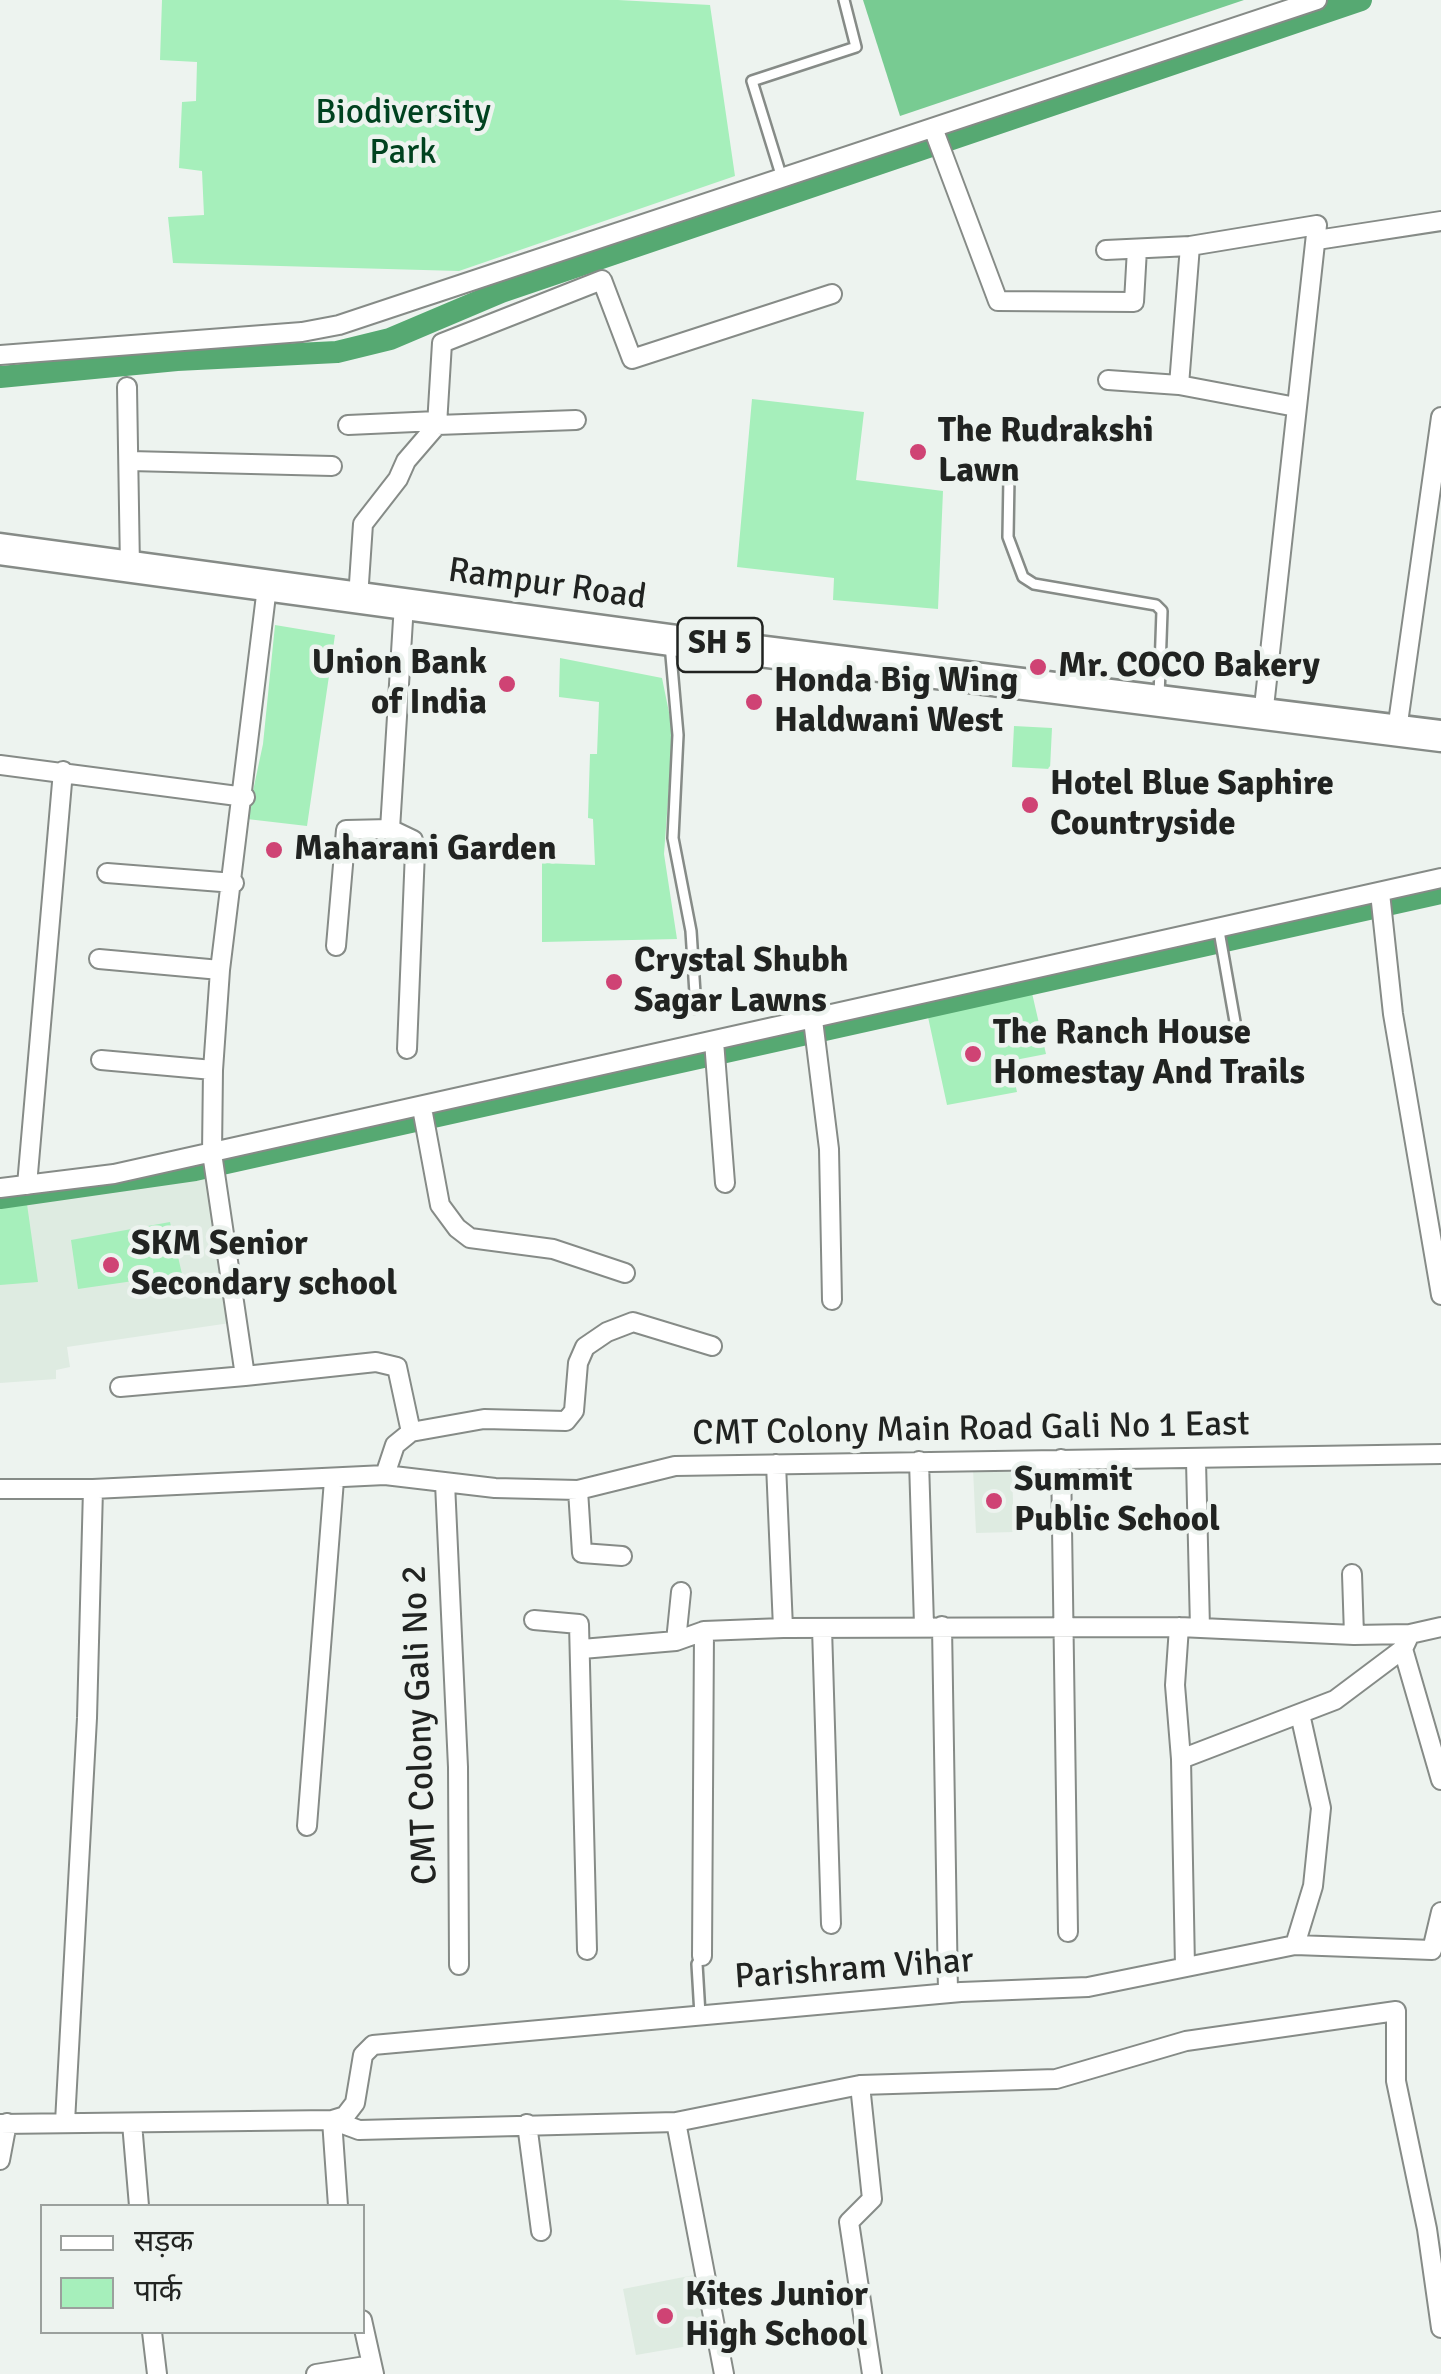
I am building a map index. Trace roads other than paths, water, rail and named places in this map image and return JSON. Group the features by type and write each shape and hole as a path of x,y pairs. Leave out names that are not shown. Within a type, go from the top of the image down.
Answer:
{"main road":[{"name":"Rampur Road","path":"0,549 670,640 1441,736"}],"street":[{"path":"0,355 302,332 338,325 782,178 937,138 1316,0"},
{"path":"937,138 998,301 1134,302 1138,249"},
{"path":"1317,240 1441,221"},
{"path":"1106,250 1190,246 1317,225 1262,716"},
{"path":"1179,385 1190,246"},
{"path":"358,598 363,524 398,479 406,460 437,423 442,343 602,280 632,360 832,294"},
{"path":"1108,380 1179,385 1296,407"},
{"path":"127,387 130,568"},
{"path":"1397,730 1441,417"},
{"path":"348,425 576,420"},
{"path":"130,461 332,466"},
{"path":"246,1376 213,1162 213,1070 220,970 245,797 266,587"},
{"path":"390,829 404,604"},
{"path":"0,765 245,797"},
{"path":"27,1186 63,771"},
{"path":"336,946 346,830 390,829 414,840 407,1050"},
{"path":"107,873 234,883"},
{"path":"0,1188 213,1162 1382,903 1441,878"},
{"path":"1382,903 1393,1014 1441,1295"},
{"path":"99,959 220,970"},
{"path":"814,1028 830,1149 832,1300"},
{"path":"715,1049 726,1183"},
{"path":"101,1060 213,1070"},
{"path":"423,1114 440,1205 470,1238 552,1249 625,1274"},
{"path":"385,1476 396,1446 412,1432 484,1419 566,1422 574,1411 578,1364 585,1347 591,1339 633,1322 712,1346"},
{"path":"120,1387 376,1362 397,1367 412,1432"},
{"name":"CMT Colony Main Road Gali No 1 East","path":"0,1488 94,1489 385,1476 578,1490 675,1466 1441,1454"},
{"path":"1061,1460 1068,1932"},
{"path":"1196,1460 1200,1628"},
{"path":"918,1461 933,1625 948,1993"},
{"path":"776,1464 784,1628"},
{"path":"308,1826 334,1480"},
{"name":"CMT Colony Gali No 2","path":"445,1483 458,1767 460,1965"},
{"path":"65,2122 88,1718 94,1489"},
{"path":"578,1490 582,1553 622,1556"},
{"path":"1352,1574 1354,1635"},
{"path":"676,1641 681,1592"},
{"path":"534,1620 579,1624 587,1950"},
{"path":"582,1649 676,1641 704,1631 933,1625 1179,1627 1354,1635 1406,1642"},
{"path":"1179,1627 1175,1685 1181,1760 1185,1967"},
{"path":"1181,1760 1335,1700 1406,1642 1441,1627"},
{"path":"822,1628 831,1924"},
{"path":"702,1956 704,1631"},
{"path":"1406,1642 1441,1780"},
{"path":"1295,1945 1313,1886 1321,1808 1300,1714"},
{"name":"Parishram Vihar","path":"332,2120 345,2116 355,2104 362,2055 373,2044 562,2031 700,2014 948,1993 1088,1987 1295,1945 1432,1950 1441,1912"},
{"path":"0,2160 4,2124 332,2120 358,2130 676,2122 860,2085 1056,2079 1186,2041 1396,2011 1396,2081 1428,2228 1441,2328"},
{"path":"860,2085 872,2199 849,2222 872,2374"},
{"path":"332,2120 338,2204"},
{"path":"676,2122 724,2374"},
{"path":"132,2123 138,2204"},
{"path":"527,2124 540,2232"},
{"path":"152,2334 157,2374"},
{"path":"316,2374 373,2370 365,2334"}],"lane":[{"path":"782,178 752,81 856,48 844,0"},
{"path":"1009,476 1008,537 1024,576 1034,584 1156,605 1162,610 1158,700"},
{"path":"670,640 678,735 673,838 691,931 696,1008"},
{"path":"1221,937 1237,1033"},
{"path":"700,2014 696,1964 702,1956"}],"waterway":[{"path":"0,377 177,360 337,352 390,339 501,292 1361,0"},
{"path":"0,1198 195,1170 1441,893"}],"place":[{"name":"The Rudrakshi Lawn","path":"918,452"},
{"name":"Mr. COCO Bakery","path":"1038,667"},
{"name":"Union Bank of India","path":"507,684"},
{"name":"Honda Big Wing Haldwani West","path":"754,702"},
{"name":"Hotel Blue Saphire Countryside","path":"1030,805"},
{"name":"Maharani Garden","path":"274,850"},
{"name":"Crystal Shubh Sagar Lawns","path":"614,982"},
{"name":"The Ranch House Homestay And Trails","path":"973,1054"},
{"name":"SKM Senior Secondary school","path":"111,1265"},
{"name":"Summit Public School","path":"994,1501"},
{"name":"Kites Junior High School","path":"665,2316"}],"park label":[{"name":"Biodiversity Park","path":"403,134"}]}
